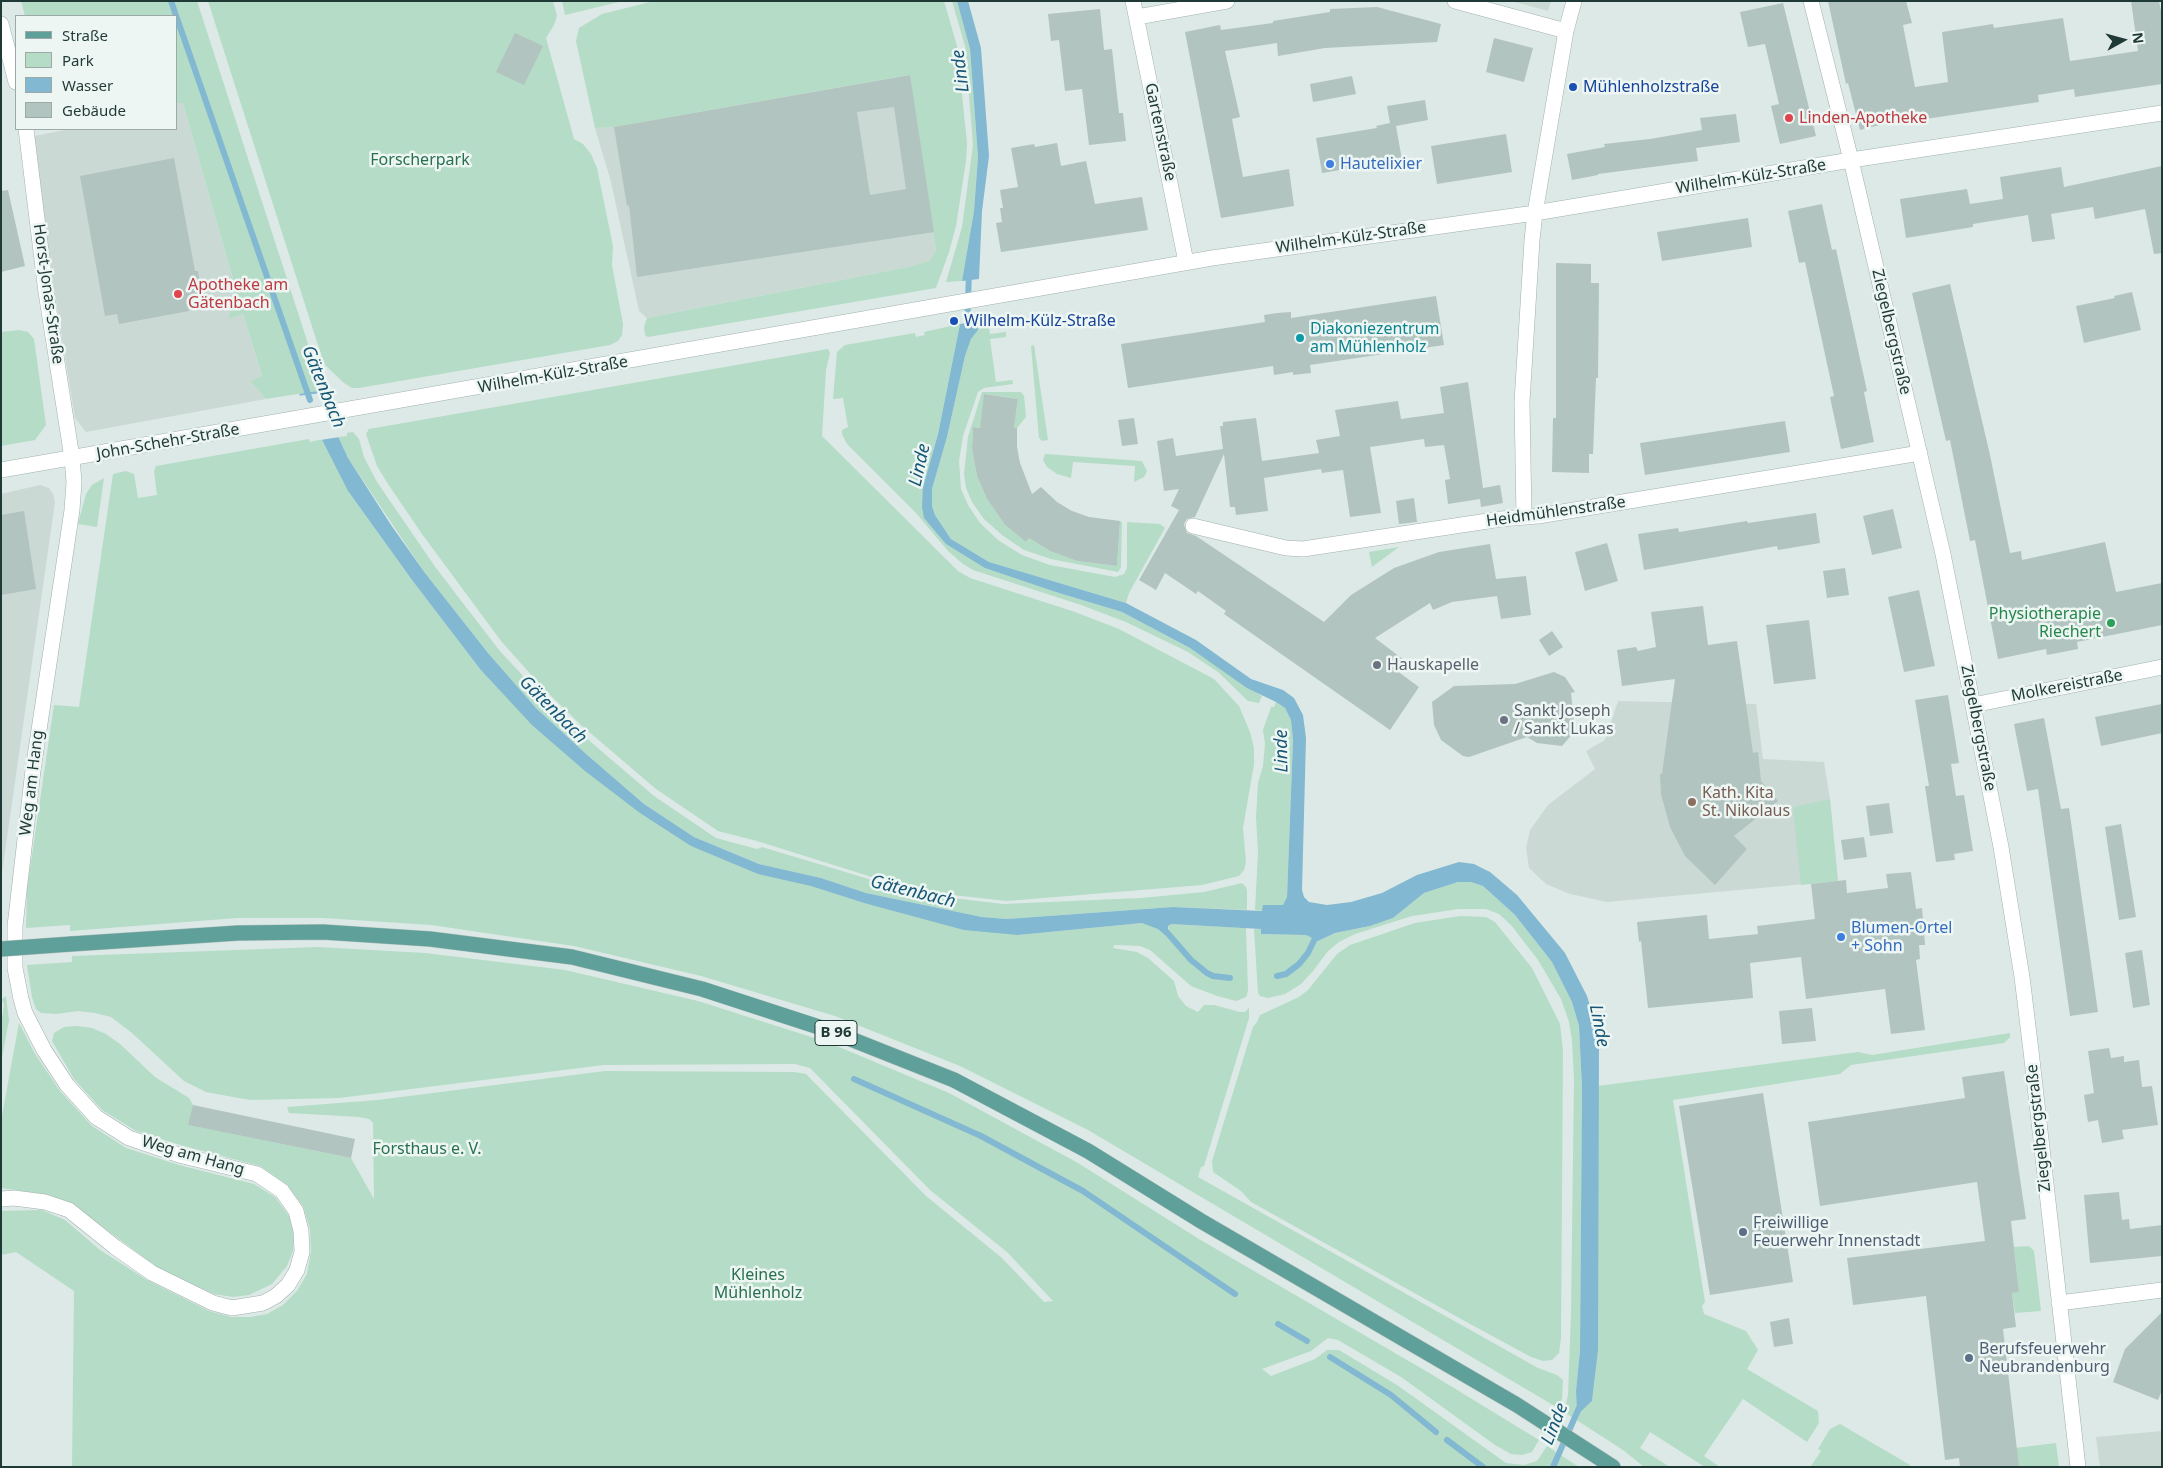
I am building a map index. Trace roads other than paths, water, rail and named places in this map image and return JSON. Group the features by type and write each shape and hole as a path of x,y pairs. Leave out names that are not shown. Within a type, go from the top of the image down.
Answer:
{"main road":[{"name":"B 96","path":"1,949 238,933 322,932 430,939 572,957 702,989 828,1030 954,1080 1088,1152 1201,1221 1517,1405 1612,1467"}],"street":[{"name":"Gartenstraße","path":"1133,1 1186,262"},
{"path":"1137,16 1227,1"},
{"path":"1455,1 1566,31"},
{"path":"1524,517 1522,402 1524,335 1535,213 1566,31 1574,1"},
{"name":"Ziegelbergstraße","path":"1811,1 1851,160 1920,453 2001,846 2022,977 2078,1467"},
{"path":"1,24 15,78"},
{"name":"Wilhelm-Külz-Straße","path":"335,413 1186,262 1535,213 1851,160 2162,113"},
{"name":"Horst-Jonas-Straße","path":"26,130 46,292 72,458"},
{"name":"John-Schehr-Straße","path":"1,470 335,413"},
{"name":"Heidmühlenstraße","path":"1193,526 1286,548 1304,549 1524,517 1920,453"},
{"name":"Weg am Hang","path":"1,1199 14,1198 45,1202 69,1210 115,1247 152,1273 213,1303 232,1308 263,1303 276,1296 288,1284 297,1270 302,1252 302,1231 296,1211 282,1191 257,1174 179,1155 129,1138 96,1116 67,1086 34,1030 21,1000 15,968 15,926 33,770 72,510 72,458"},
{"name":"Molkereistraße","path":"1973,705 2162,667"},
{"path":"2059,1303 2162,1290"}],"water":[{"path":"957,1 968,1 981,48 989,156 982,211 979,279 962,281 974,211 978,157 970,49"},
{"path":"978,321 978,330 971,339 965,356 947,437 932,489 932,506 935,515 951,539 989,562 1126,603 1196,640 1251,679 1283,690 1294,698 1303,715 1306,738 1302,890 1304,897 1309,902 1327,905 1351,902 1382,893 1417,875 1459,862 1474,864 1490,872 1517,895 1565,953 1587,996 1596,1026 1599,1047 1598,1351 1592,1401 1577,1415 1576,1391 1580,1350 1582,1088 1579,1026 1572,1002 1552,962 1515,915 1483,886 1471,882 1458,882 1424,893 1393,918 1370,926 1335,933 1318,941 1306,935 1261,934 1261,929 1171,924 1168,926 1168,934 1165,935 1158,929 1142,923 1018,935 964,930 864,903 811,886 758,874 691,846 640,813 585,771 532,725 480,669 412,580 348,491 299,394 317,391 348,458 391,525 425,573 488,653 536,708 644,804 694,837 759,864 821,878 866,893 982,917 1007,919 1173,907 1262,911 1263,905 1283,905 1287,897 1293,740 1291,720 1285,708 1247,688 1190,648 1122,612 985,568 946,544 924,518 922,507 923,487 938,434 960,324"}],"waterway":[{"name":"Gätenbach","path":"171,1 176,15"},
{"name":"Gätenbach","path":"178,21 310,400"},
{"name":"Linde","path":"967,330 969,272"},
{"path":"1164,929 1191,960 1207,973 1213,976 1230,978"},
{"path":"1277,976 1286,974 1299,964 1308,953 1318,932"},
{"path":"854,1079 981,1136 1083,1191 1235,1294"},
{"path":"1278,1324 1307,1341"},
{"path":"1330,1357 1391,1395 1436,1432"},
{"name":"Linde","path":"1553,1467 1579,1408"},
{"path":"1447,1440 1483,1467"}],"place":[{"name":"Mühlenholzstraße","path":"1573,87"},
{"name":"Linden-Apotheke","path":"1789,118"},
{"name":"Hautelixier","path":"1330,164"},
{"name":"Apotheke am Gätenbach","path":"178,294"},
{"name":"Wilhelm-Külz-Straße","path":"954,321"},
{"name":"Diakoniezentrum am Mühlenholz","path":"1300,338"},
{"name":"Physiotherapie Riechert","path":"2111,623"},
{"name":"Hauskapelle","path":"1377,665"},
{"name":"Sankt Joseph / Sankt Lukas","path":"1504,720"},
{"name":"Kath. Kita St. Nikolaus","path":"1692,802"},
{"name":"Blumen-Ortel + Sohn","path":"1841,937"},
{"name":"Freiwillige Feuerwehr Innenstadt","path":"1743,1232"},
{"name":"Berufsfeuerwehr Neubrandenburg","path":"1969,1358"}],"park label":[{"name":"Forscherpark","path":"420,160"},
{"name":"Forsthaus e. V.","path":"427,1149"},
{"name":"Kleines Mühlenholz","path":"758,1284"}]}
